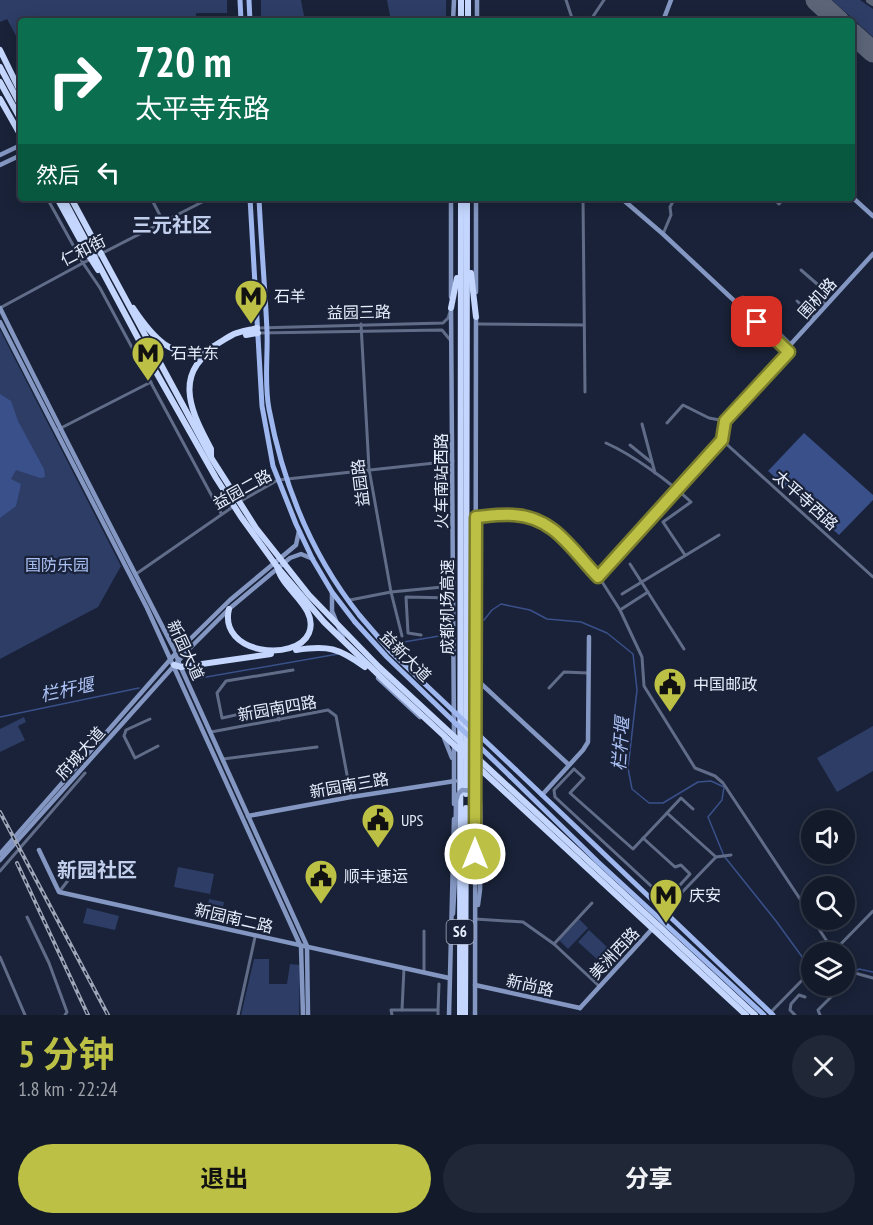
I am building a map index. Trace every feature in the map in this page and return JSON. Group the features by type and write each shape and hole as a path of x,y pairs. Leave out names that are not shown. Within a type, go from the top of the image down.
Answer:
{"highway":[{"path":"461,0 461,18"},
{"path":"468,0 468,18"},
{"path":"0,50 18,87"},
{"path":"0,67 18,100"},
{"path":"0,84 18,115"},
{"path":"0,99 18,131"},
{"path":"59,201 88,256 149,332 168,347 191,352 210,349 236,336 258,331"},
{"path":"65,201 212,459 262,536 326,614 380,667 755,1013"},
{"path":"72,201 216,478 278,568 324,622 387,683 746,1015"},
{"name":"成都机场高速","path":"461,201 463,849 467,1015"},
{"name":"成都机场高速","path":"460,1015 467,201"},
{"path":"467,242 476,321"},
{"path":"451,308 460,262"},
{"path":"210,349 194,370 189,391 190,407 211,449 212,459"},
{"path":"176,663 296,648 308,636 311,626 310,619 307,610 280,577 278,568"},
{"path":"229,609 233,632 246,646 267,650 319,647 336,649 350,656 387,683"}],"main road":[{"path":"240,0 241,18"},
{"path":"249,0 250,18"},
{"name":"益新大道","path":"250,201 262,406 273,466 299,531 332,592 355,622 387,657 755,1013 769,1014"},
{"name":"益新大道","path":"259,201 267,330 268,406 281,464 293,500 314,546 348,601 391,652 769,1014"}],"street":[{"path":"453,18 454,0"},
{"path":"477,0 477,18"},
{"path":"566,0 572,18"},
{"path":"592,18 604,0"},
{"path":"664,18 671,0"},
{"path":"0,155 18,146"},
{"path":"0,165 18,157"},
{"path":"855,200 873,216"},
{"path":"49,201 83,263 100,288 221,513"},
{"path":"153,201 164,223"},
{"name":"仁和街","path":"0,308 204,201"},
{"name":"火车南站西路","path":"449,1015 455,781 452,201"},
{"path":"475,1015 476,201"},
{"path":"583,201 585,392"},
{"path":"624,201 789,352"},
{"path":"663,234 671,215 670,207 673,201"},
{"name":"围机路","path":"725,421 789,352 791,344 873,254"},
{"path":"801,270 824,290 824,297 821,300 826,305"},
{"path":"742,297 791,344"},
{"path":"797,301 815,318"},
{"name":"新园大道","path":"0,308 57,430"},
{"name":"益园三路","path":"258,331 361,324 443,323 448,318 451,308"},
{"path":"476,321 584,325"},
{"name":"新园大道","path":"0,322 176,653 176,663 300,945 303,1015"},
{"name":"益园路","path":"361,324 369,469 391,592 402,636"},
{"name":"益园三路","path":"267,330 442,330 452,343"},
{"path":"57,430 151,382"},
{"path":"598,577 722,440 725,421 709,418 683,405 667,423"},
{"path":"642,424 656,475"},
{"name":"太平寺西路","path":"722,440 873,577"},
{"path":"606,443 623,450 678,489 691,502 663,522 685,555"},
{"path":"630,445 653,463"},
{"name":"益园二路","path":"134,575 221,513 278,480 453,461"},
{"path":"476,517 515,514 537,519 553,527 598,577 620,610 642,657 644,686 661,714 695,768 715,776 723,783 801,901"},
{"path":"176,653 230,600 291,550 299,539 299,531"},
{"path":"622,594 719,535"},
{"path":"176,663 229,609 290,558 301,554 313,560"},
{"path":"630,564 684,649"},
{"name":"新园大道","path":"134,575 211,732 307,946 308,1015"},
{"path":"348,601 391,592 453,586"},
{"path":"407,590 408,633 421,635"},
{"path":"332,592 332,611 342,637 358,659 401,701 445,739 454,767"},
{"path":"620,610 648,592"},
{"path":"406,597 453,598"},
{"path":"589,637 588,741 554,790 555,797 663,897 670,896 690,874 681,865 675,867 643,838"},
{"name":"府城大道","path":"0,854 176,663"},
{"name":"府城大道","path":"0,860 176,663"},
{"path":"279,720 276,706 222,718 217,693 226,681 293,670"},
{"path":"549,688 564,672 590,673"},
{"path":"475,679 584,778 570,793 633,849 681,798 693,809"},
{"name":"新园南四路","path":"211,732 328,710 336,716 351,797"},
{"path":"150,719 126,730 124,736 135,758 158,746"},
{"path":"223,759 317,747"},
{"path":"542,795 571,767"},
{"path":"0,871 85,773"},
{"name":"新园南三路","path":"248,816 455,781"},
{"path":"450,925 454,910 456,801 462,790 473,791 479,799 480,890 475,920"},
{"path":"667,813 716,857"},
{"path":"39,850 59,892 73,874"},
{"path":"663,912 716,857 731,855"},
{"name":"新园南二路","path":"59,892 449,978"},
{"path":"554,944 592,903"},
{"path":"844,942 873,911"},
{"name":"美洲西路","path":"580,1008 660,920 663,912"},
{"path":"27,917 49,963 68,1012 65,1015"},
{"path":"475,920 523,922 554,944 599,986"},
{"path":"424,932 424,973"},
{"path":"238,1015 255,937"},
{"path":"0,957 25,1015"},
{"path":"402,1010 404,968"},
{"path":"855,973 873,978"},
{"path":"769,1014 801,981"},
{"path":"438,1015 439,984"},
{"name":"新尚路","path":"475,985 580,1008"},
{"path":"795,1015 790,1010 791,1004 799,995 805,997"},
{"path":"820,1015 818,1010 832,996"},
{"path":"580,1008 582,1015"},
{"path":"392,1015 391,1010 438,1010"}],"green space":[{"path":"0,0 227,0 227,13 196,13 196,18 18,18 18,39 7,19 0,22"},
{"path":"261,0 301,0 304,18 261,18"},
{"path":"387,0 446,0 446,18 390,18"},
{"path":"832,0 860,0 873,9 873,37 855,21 855,18 852,18"},
{"name":"国防乐园","path":"0,330 121,566 98,607 0,659"},
{"path":"24,717 26,722 18,726 25,740 0,752 0,729"},
{"path":"873,726 873,771 837,792 817,758"},
{"path":"178,867 214,874 210,894 174,887"},
{"path":"209,899 224,902 221,918 206,915"},
{"path":"87,908 119,916 115,930 83,923"},
{"path":"579,919 588,928 568,949 559,940"},
{"path":"589,930 608,948 598,960 578,942"},
{"path":"254,959 269,959 269,984 287,984 290,964 300,965 299,1015 241,1015"}],"shaded area":[{"path":"0,394 11,401 18,421 44,469 45,477 40,478 16,470 11,479 21,484 16,506 0,518"},
{"path":"804,433 873,495 873,500 839,535 768,471"}],"waterway":[{"name":"栏杆堰","path":"484,620 501,604 530,610 547,619 581,622 607,633 633,654 637,690 628,768 632,789 649,803 663,803 698,782 711,781 724,787 722,800 708,817 724,856 801,955"},
{"name":"栏杆堰","path":"392,644 445,635"},
{"name":"栏杆堰","path":"195,679 338,654"},
{"name":"栏杆堰","path":"0,717 139,688"},
{"name":"栏杆堰","path":"855,971 859,969 873,972"}],"runway":[{"path":"816,0 836,18"},
{"path":"855,36 873,52"}],"railway":[{"path":"0,812 108,1015"},
{"path":"17,863 88,1015"}],"place":[{"name":"石羊","path":"251,325"},
{"name":"石羊东","path":"148,382"},
{"name":"中国邮政","path":"670,713"},
{"name":"UPS","path":"378,849"},
{"name":"顺丰速运","path":"321,905"},
{"name":"庆安","path":"666,924"}],"district":[{"name":"三元社区","path":"172,225"},
{"name":"新园社区","path":"97,870"}],"route":[{"path":"475,854 476,517 515,514 537,519 553,527 598,577 722,440 725,421 789,352 757,322"}]}
